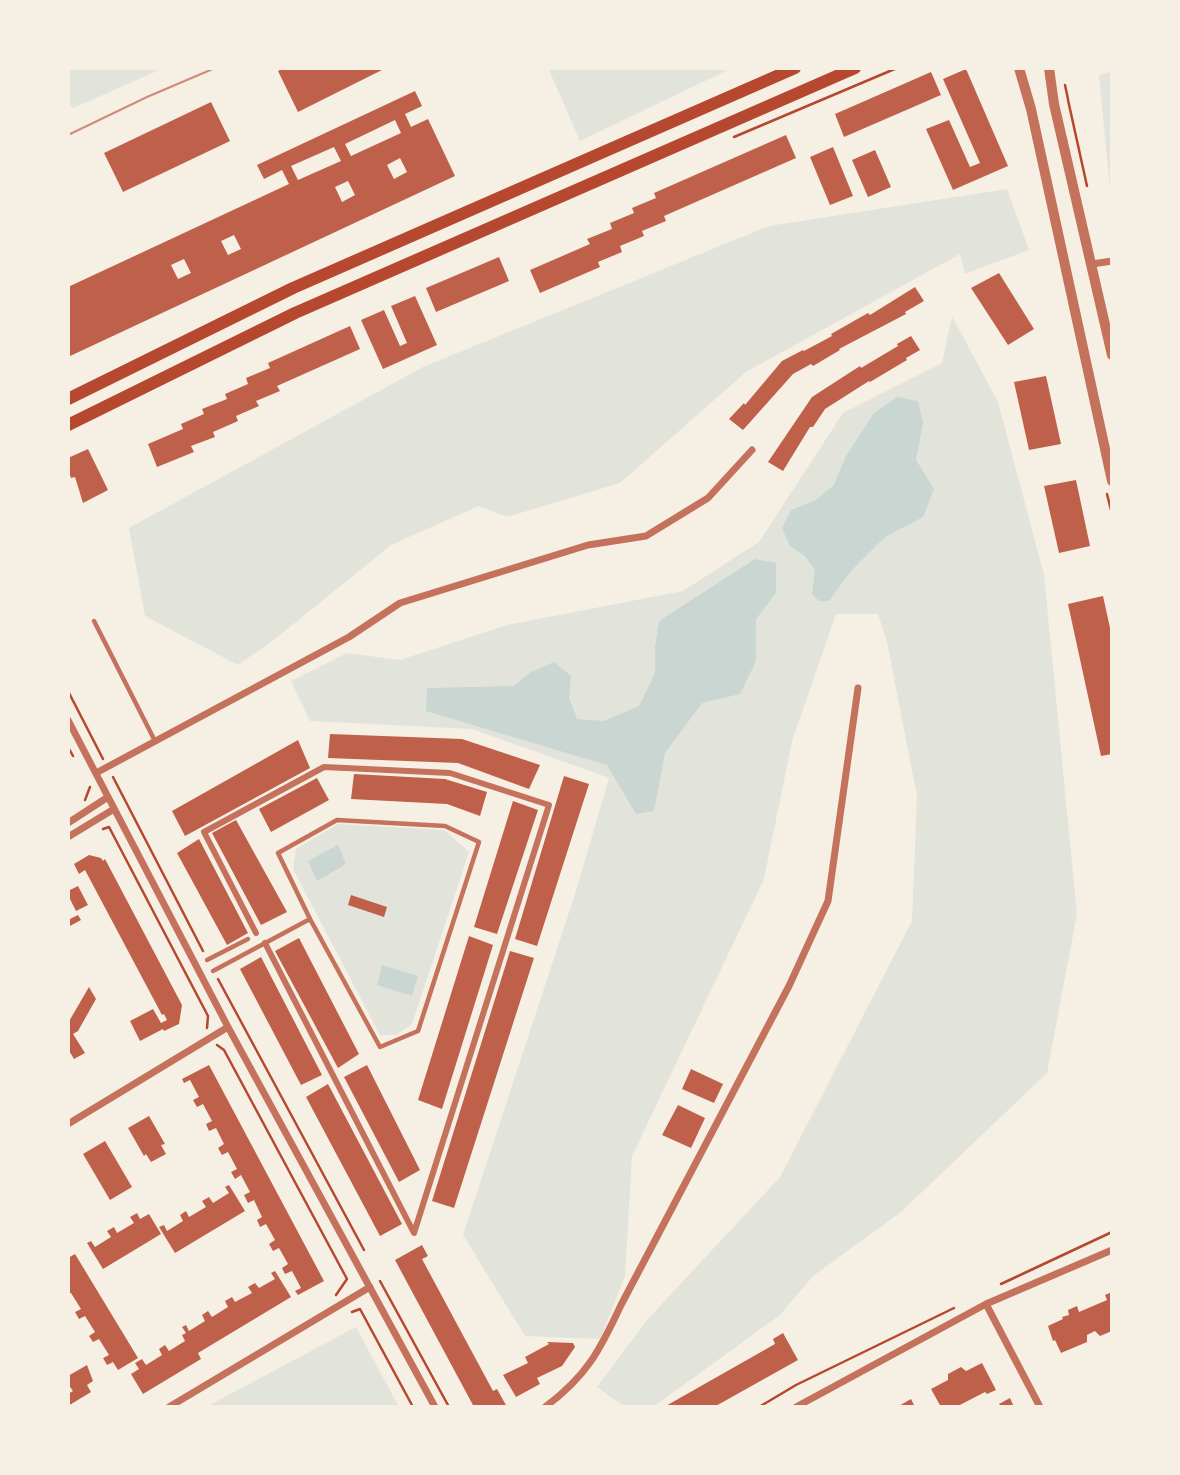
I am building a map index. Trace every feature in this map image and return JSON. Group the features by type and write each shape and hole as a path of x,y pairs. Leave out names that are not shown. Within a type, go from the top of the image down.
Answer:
{"main road":[{"path":"68,399 293,288 794,68"},
{"path":"68,425 295,313 855,68"}],"street":[{"path":"1019,68 1031,108 1112,481"},
{"path":"1049,68 1054,104 1112,355"},
{"path":"1092,264 1112,261"},
{"path":"96,773 349,638 400,603 588,545 646,536 708,498 752,450"},
{"path":"545,1407 569,1389 600,1351 621,1305 789,986 828,901 858,688"},
{"path":"68,720 228,1027 435,1407"},
{"path":"256,933 204,832 324,767 450,773 549,805 414,1233 265,943"},
{"path":"68,823 108,797"},
{"path":"68,837 114,809"},
{"path":"68,1124 228,1027"},
{"path":"796,1407 986,1304 1112,1250"},
{"path":"169,1407 370,1287"},
{"path":"986,1304 1040,1407"}],"lane":[{"path":"94,621 155,741"},
{"path":"337,820 445,826 479,842 418,1031 380,1047 310,919 278,853 337,820"},
{"path":"214,971 310,919"},
{"path":"207,960 247,939"}],"path":[{"path":"729,139 897,68"},
{"path":"68,691 207,960"},
{"path":"68,747 74,757"},
{"path":"82,814 80,809 90,788 85,778"},
{"path":"88,825 90,832 110,827 208,1016 206,1039 224,1050 346,1279 336,1295 346,1313 360,1310 413,1407"},
{"path":"214,971 369,1260"},
{"path":"992,1289 1112,1232"},
{"path":"376,1273 449,1407"},
{"path":"759,1407 796,1385 956,1307"}],"shaded area":[{"path":"68,68 164,68 73,108 68,104"},
{"path":"548,68 732,68 580,141"},
{"path":"1112,71 1112,209 1099,75"},
{"path":"1007,189 1029,250 965,274 960,254 746,372 620,483 507,517 479,506 391,545 275,639 238,665 145,616 129,528 423,367 769,226"},
{"path":"952,316 998,402 1044,575 1077,914 1047,1073 901,1212 813,1276 780,1315 653,1407 625,1407 597,1387 647,1320 780,1177 912,921 917,796 887,642 878,614 836,614 792,741 764,879 632,1156 625,1276 600,1339 525,1336 463,1235 576,891 609,778 472,729 310,721 291,681 347,653 400,660 507,625 683,591 759,542 843,413 942,363"},
{"path":"897,397 918,401 923,423 916,460 934,489 923,517 885,537 850,572 829,601 819,601 812,594 815,570 805,556 790,546 782,528 791,510 816,500 834,485 846,456 874,413"},
{"path":"755,559 776,563 776,593 756,619 756,661 740,694 702,703 665,753 654,811 636,814 607,765 426,711 427,688 514,686 531,672 554,662 571,676 569,698 577,719 604,721 639,706 655,673 659,621"},
{"path":"338,824 444,830 469,852 412,1024 396,1035 380,1035 293,869 296,849"},
{"path":"338,845 346,864 317,881 308,861"},
{"path":"382,965 418,976 412,996 377,985"},
{"path":"356,1327 399,1407 206,1407"}],"building":[{"path":"284,68 386,68 298,112 278,71"},
{"path":"966,69 1008,166 953,190 926,129 949,120 970,167 980,163 943,79"},
{"path":"931,72 941,95 844,137 835,114"},
{"path":"415,91 422,106 405,114 411,127 428,119 455,176 68,357 68,287 289,184 282,170 264,179 257,165","holes":["395,120 401,133 351,156 345,144","334,147 341,161 298,180 291,166","400,158 407,172 394,179 387,165","348,181 355,195 342,202 335,187","234,235 241,249 228,255 221,241","184,259 191,273 178,279 171,265"]},
{"path":"211,102 230,141 123,192 104,153"},
{"path":"786,135 796,158 664,216 666,221 642,231 644,236 620,246 622,252 598,262 600,267 540,293 530,270 590,244 587,239 612,229 610,223 634,213 632,208 656,198 654,193"},
{"path":"833,147 853,196 830,205 810,157"},
{"path":"875,150 891,187 868,197 852,160"},
{"path":"499,257 509,281 436,312 426,288"},
{"path":"999,273 1034,329 1008,345 971,288"},
{"path":"915,287 924,301 905,312 906,314 839,349 813,366 811,364 793,374 743,430 729,419 744,403 745,405 782,361 832,336 831,334 868,313 870,315"},
{"path":"415,296 437,345 383,369 361,320 384,310 400,346 407,343 391,306"},
{"path":"350,326 360,349 277,386 280,391 256,401 259,406 236,416 238,421 213,432 215,437 191,446 194,452 157,467 148,444 183,429 181,424 204,414 202,409 227,399 225,394 248,384 246,378 270,368 268,363"},
{"path":"911,336 920,350 825,409 813,427 810,427 783,471 768,462 812,397"},
{"path":"1046,376 1061,444 1029,450 1014,382"},
{"path":"88,449 108,490 83,503 75,477 71,478 68,470 68,458"},
{"path":"1076,480 1090,546 1059,553 1044,486"},
{"path":"1103,596 1112,637 1112,754 1101,756 1068,604"},
{"path":"330,734 462,739 540,765 529,789 458,763 328,758"},
{"path":"298,740 310,768 185,836 172,811"},
{"path":"354,774 445,779 487,792 480,816 447,804 351,799"},
{"path":"564,776 589,784 537,946 515,939"},
{"path":"317,778 329,800 271,832 259,809"},
{"path":"513,801 538,810 497,934 474,927"},
{"path":"236,820 287,912 261,925 212,833"},
{"path":"199,839 248,933 227,945 177,853"},
{"path":"89,855 103,861 105,859 182,1005 179,1024 140,1041 130,1021 153,1009 161,1023 167,1020 85,870 79,874 74,864"},
{"path":"78,886 88,905 76,911 70,899 68,900 68,891"},
{"path":"351,895 387,907 384,917 348,905"},
{"path":"78,915 81,920 70,926 68,920"},
{"path":"469,936 493,945 442,1109 418,1100"},
{"path":"299,938 359,1054 338,1068 275,951"},
{"path":"510,951 534,958 454,1208 432,1201"},
{"path":"261,957 322,1075 301,1085 240,969"},
{"path":"89,987 96,999 78,1031 73,1034 85,1053 74,1059 68,1049 68,1023"},
{"path":"209,1065 324,1281 298,1295 295,1291 301,1288 292,1271 285,1274 282,1268 288,1264 279,1248 273,1251 269,1244 275,1240 266,1224 260,1227 257,1220 262,1217 254,1200 248,1203 244,1195 250,1192 241,1175 235,1179 231,1172 237,1169 228,1152 222,1155 218,1148 224,1144 216,1128 209,1131 206,1124 212,1121 203,1104 197,1107 193,1100 199,1097 190,1080 184,1083 182,1079"},
{"path":"367,1065 420,1170 399,1182 344,1077"},
{"path":"691,1069 723,1084 714,1103 682,1089"},
{"path":"328,1084 402,1224 380,1236 306,1097"},
{"path":"678,1105 705,1118 691,1148 662,1135"},
{"path":"149,1116 165,1144 161,1145 166,1154 151,1162 146,1154 144,1156 128,1128"},
{"path":"105,1141 132,1187 110,1200 83,1154"},
{"path":"229,1185 245,1211 175,1253 159,1227 164,1225 167,1231 183,1221 180,1215 186,1211 189,1217 206,1207 202,1201 209,1197 213,1203 229,1193 225,1187"},
{"path":"137,1213 140,1219 149,1214 161,1234 103,1269 87,1243 91,1241 95,1247 111,1237 107,1231 114,1227 117,1233 134,1223 130,1217"},
{"path":"422,1245 428,1256 422,1259 493,1391 497,1389 507,1407 474,1407 395,1260"},
{"path":"75,1254 138,1358 118,1370 113,1362 107,1365 103,1358 109,1355 99,1339 93,1342 89,1336 95,1332 85,1316 79,1319 75,1312 81,1309 71,1293 68,1294 68,1258"},
{"path":"275,1271 291,1297 198,1353 201,1359 143,1394 131,1374 139,1369 135,1363 142,1359 146,1365 162,1355 159,1349 165,1345 169,1351 185,1341 182,1335 186,1333 182,1327 186,1325 189,1331 205,1321 202,1315 208,1311 212,1317 228,1307 225,1301 232,1297 235,1302 252,1293 248,1287 255,1283 259,1288 275,1279 271,1273"},
{"path":"1112,1292 1112,1331 1100,1336 1095,1331 1087,1335 1087,1342 1061,1353 1048,1326 1069,1315 1068,1310 1077,1306 1079,1312 1107,1300 1105,1295"},
{"path":"783,1333 798,1360 714,1407 664,1407 775,1344 773,1339"},
{"path":"547,1342 573,1343 575,1347 562,1366 537,1378 540,1384 516,1397 503,1375 528,1363 525,1357 549,1344"},
{"path":"982,1363 996,1390 987,1394 985,1392 956,1407 941,1407 931,1389 948,1380 948,1374 961,1367 966,1371"},
{"path":"87,1365 93,1381 87,1385 91,1392 68,1406 68,1394 73,1391 68,1384 68,1376"},
{"path":"1010,1398 1014,1407 1001,1407 999,1404"},
{"path":"911,1399 915,1407 897,1407"}],"tram line":[{"path":"68,135 215,68"}]}
